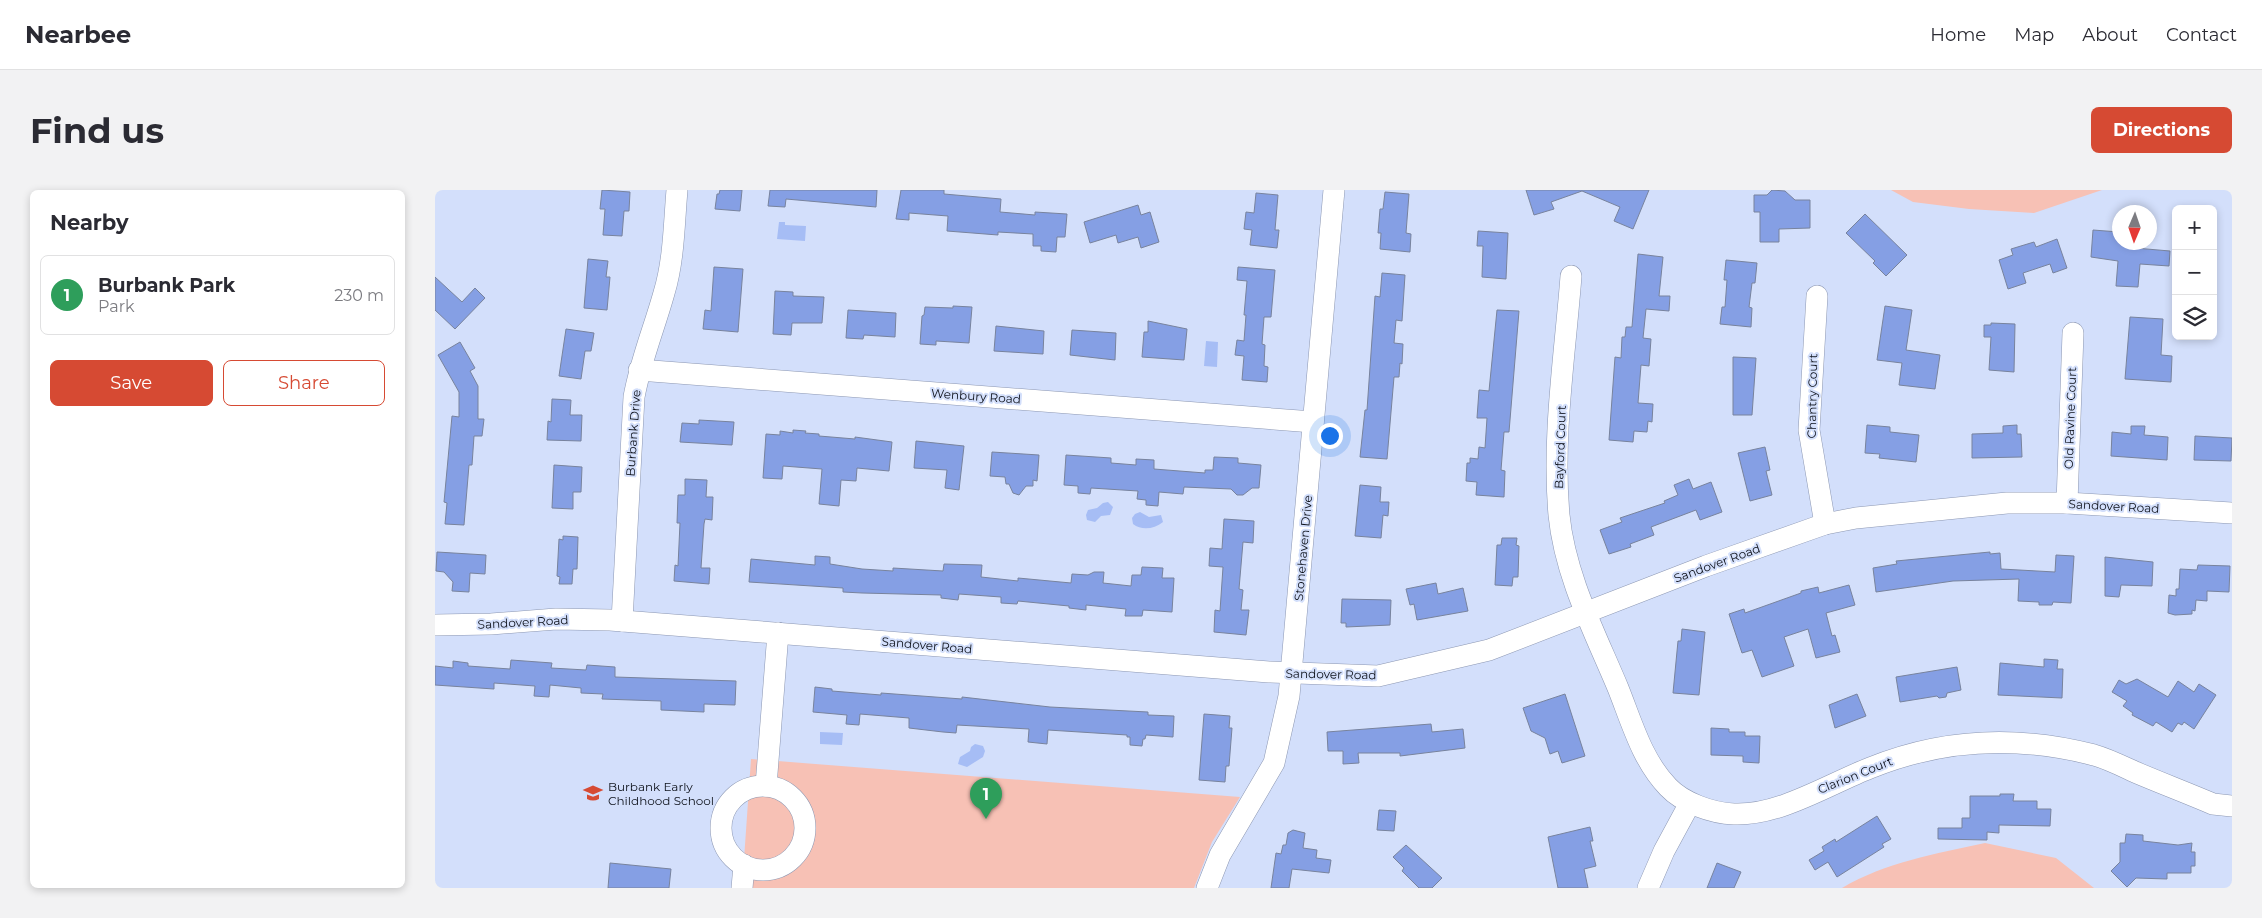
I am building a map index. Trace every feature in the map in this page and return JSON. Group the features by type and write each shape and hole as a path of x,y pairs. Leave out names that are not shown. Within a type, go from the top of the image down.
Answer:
{"street":[{"name":"Burbank Drive","path":"623,621 634,397 639,370 664,293 672,255 677,190"},
{"name":"Stonehaven Drive","path":"1207,888 1220,855 1274,763 1279,745 1291,674 1334,190"},
{"name":"Bayford Court","path":"1571,276 1557,471 1559,517 1565,547 1586,614"},
{"name":"Chantry Court","path":"1817,296 1809,430 1825,524"},
{"name":"Old Ravine Court","path":"2067,503 2073,333"},
{"name":"Wenbury Road","path":"639,370 1313,422"},
{"name":"Sandover Road","path":"435,625 491,624 556,619 623,621 1291,674 1378,676 1489,650 1706,566 1825,524 1856,518 2007,503 2067,503 2232,512"},
{"name":"Clarion Court","path":"1586,614 1639,744 1653,769 1670,790 1690,803 1733,814 1753,812 1790,803 1871,767 1914,752 1957,744 2000,742 2048,746 2096,756 2213,804 2232,806"},
{"path":"766,786 778,634"},
{"path":"766,786 785,792 799,806 805,824 802,844 791,860 773,869 753,869 744,865 727,850 721,828 723,817 735,798 754,787 766,786"},
{"path":"1648,888 1664,851 1690,803"},
{"path":"742,888 744,865"}],"shaded area":[{"path":"1891,190 2102,190 2034,213 1969,209 1913,202"},
{"path":"751,759 1240,797 1212,842 1194,888 742,888"},
{"path":"1985,843 2056,858 2094,888 1842,888 1893,865"}],"water":[{"path":"779,222 785,222 785,225 806,226 805,241 777,239"},
{"path":"1206,341 1218,342 1217,367 1204,366"},
{"path":"1108,502 1113,507 1110,515 1101,516 1095,522 1087,520 1088,510"},
{"path":"1140,512 1149,517 1161,515 1163,522 1156,526 1140,528 1133,524 1132,518"},
{"path":"820,732 843,733 842,745 820,744"},
{"path":"975,744 983,746 985,751 983,757 967,767 958,764 960,757 970,751 971,747"}],"building":[{"path":"602,190 630,192 629,211 624,211 622,236 603,235 605,209 600,209"},
{"path":"720,190 742,190 740,211 715,209 717,194 719,194"},
{"path":"770,190 877,190 876,207 786,199 785,207 768,206"},
{"path":"901,190 944,190 944,194 1001,199 1000,212 1035,215 1035,212 1067,214 1065,237 1057,237 1056,252 1041,251 1041,246 1033,246 1033,234 998,232 998,235 947,231 948,216 909,213 909,220 896,219"},
{"path":"1526,190 1649,190 1633,229 1614,221 1620,207 1582,191 1551,202 1554,209 1534,215"},
{"path":"1772,190 1785,191 1795,200 1810,200 1810,228 1779,229 1779,242 1760,242 1760,212 1754,212 1754,195 1767,195"},
{"path":"1385,192 1409,194 1406,233 1411,234 1410,252 1380,249 1381,233 1378,233 1380,209 1383,209"},
{"path":"1256,193 1278,195 1275,230 1279,230 1277,248 1250,245 1252,230 1244,229 1246,212 1254,213"},
{"path":"1138,205 1141,215 1150,212 1159,242 1141,248 1138,237 1118,243 1116,235 1090,243 1084,222"},
{"path":"1865,214 1907,255 1886,276 1873,263 1875,261 1846,233"},
{"path":"2093,230 2112,231 2112,250 2170,251 2169,266 2140,264 2138,287 2116,286 2118,261 2091,257"},
{"path":"1478,231 1508,233 1506,279 1482,277 1483,246 1477,246"},
{"path":"2057,239 2067,268 2053,273 2050,264 2023,273 2026,283 2008,289 1999,260 2013,255 2011,249 2034,242 2036,247"},
{"path":"1638,254 1663,257 1659,296 1670,296 1669,311 1646,309 1643,338 1651,339 1649,366 1641,365 1638,403 1653,404 1652,422 1648,421 1647,432 1634,431 1633,442 1609,440 1615,357 1621,358 1622,337 1625,337 1626,327 1632,327"},
{"path":"588,259 608,261 606,277 610,277 607,310 584,308"},
{"path":"1726,260 1757,263 1755,283 1752,283 1749,307 1752,308 1751,327 1720,324 1722,307 1725,307 1727,280 1724,280"},
{"path":"714,267 743,269 738,332 703,329 705,310 711,311"},
{"path":"1238,267 1275,270 1271,317 1264,317 1262,344 1265,345 1264,366 1268,367 1267,382 1242,380 1244,356 1235,355 1237,340 1244,341 1246,315 1244,315 1247,281 1237,280"},
{"path":"1382,273 1405,275 1402,321 1396,320 1394,343 1403,344 1402,364 1400,363 1399,377 1394,377 1387,459 1360,457 1365,410 1367,410 1375,296 1380,297"},
{"path":"435,277 462,302 475,288 485,298 455,329 435,310"},
{"path":"775,291 793,292 793,296 824,297 822,323 792,323 791,335 773,334"},
{"path":"953,306 972,307 969,343 936,341 936,345 920,344 922,316 924,315 925,307 953,308"},
{"path":"1885,306 1912,310 1906,350 1940,355 1935,389 1899,385 1902,363 1877,360"},
{"path":"848,310 896,313 895,337 864,335 863,339 846,338"},
{"path":"1497,310 1519,311 1509,432 1504,432 1501,470 1505,471 1504,497 1476,495 1477,482 1466,481 1467,463 1470,463 1470,458 1478,459 1479,447 1485,448 1487,418 1477,418 1479,390 1489,391"},
{"path":"2130,317 2163,319 2161,355 2172,356 2171,382 2125,379"},
{"path":"1148,321 1187,329 1184,360 1142,357 1144,332 1148,332"},
{"path":"1991,323 2015,324 2014,372 1989,370 1991,337 1984,337 1984,325 1991,325"},
{"path":"996,326 1044,331 1043,354 994,351"},
{"path":"566,329 594,333 591,351 585,351 581,379 559,376"},
{"path":"1072,330 1116,333 1115,360 1070,355"},
{"path":"460,342 475,368 470,371 478,386 478,419 484,419 482,436 474,436 472,465 469,465 464,525 445,524 447,503 444,502 452,416 459,417 459,392 438,355"},
{"path":"1733,357 1756,358 1752,415 1733,415"},
{"path":"552,399 571,400 570,415 582,415 581,441 547,440 548,421 551,422"},
{"path":"699,420 734,422 732,445 680,442 682,423 699,424"},
{"path":"1867,425 1890,427 1890,432 1919,435 1916,462 1879,458 1880,454 1865,453"},
{"path":"2017,425 2017,434 2021,434 2022,457 1972,458 1972,434 2003,433 2003,426"},
{"path":"2131,426 2145,426 2144,435 2168,437 2167,460 2111,456 2112,432 2131,434"},
{"path":"793,430 819,434 819,436 855,439 855,437 892,442 889,471 857,468 856,481 841,480 839,506 819,504 822,469 783,466 782,479 763,478 766,434 780,435 780,431 793,433"},
{"path":"2195,436 2232,438 2231,461 2194,460"},
{"path":"916,441 964,446 959,490 945,488 947,470 914,468"},
{"path":"1765,447 1770,470 1766,471 1772,495 1750,501 1738,453"},
{"path":"992,452 1039,455 1037,481 1033,480 1033,486 1026,486 1019,495 1013,493 1009,484 1006,484 1005,477 990,476"},
{"path":"1066,455 1111,458 1111,463 1136,465 1136,459 1154,460 1154,469 1205,473 1205,470 1213,470 1214,457 1238,458 1238,463 1261,465 1259,488 1252,488 1243,495 1237,495 1231,489 1184,487 1183,494 1159,492 1158,506 1146,505 1146,500 1137,499 1138,491 1091,488 1090,494 1078,493 1078,486 1064,485"},
{"path":"554,465 582,467 581,492 573,492 573,509 552,508"},
{"path":"685,479 707,480 706,497 713,497 712,520 705,519 704,524 701,568 710,568 709,584 674,581 675,565 678,566 680,523 677,523 678,495 685,495"},
{"path":"1689,479 1693,489 1711,482 1722,512 1700,520 1696,510 1651,527 1654,535 1630,544 1631,547 1609,554 1600,530 1622,522 1620,518 1665,503 1664,501 1678,495 1674,485"},
{"path":"1360,485 1381,487 1380,502 1389,502 1388,516 1383,515 1381,538 1355,536"},
{"path":"1224,519 1254,521 1253,543 1243,542 1239,589 1243,590 1241,610 1249,610 1246,635 1214,632 1215,610 1220,611 1223,567 1209,566 1210,548 1222,549"},
{"path":"563,536 578,537 577,569 573,569 572,584 559,584 560,577 557,576 559,539 563,540"},
{"path":"1502,538 1517,538 1516,545 1519,546 1518,577 1513,577 1512,586 1495,585 1497,545 1501,545"},
{"path":"437,552 486,555 485,574 470,573 469,592 452,591 453,582 444,572 436,571"},
{"path":"1990,552 1990,554 2000,553 2001,569 2055,572 2056,555 2074,556 2071,603 2053,602 2052,605 2039,605 2039,602 2018,601 2019,579 1953,581 1876,592 1873,568 1897,564 1896,561"},
{"path":"815,556 830,557 830,564 893,571 893,568 943,571 944,564 982,565 981,577 1018,581 1018,578 1071,583 1072,574 1088,575 1094,572 1104,572 1103,583 1131,586 1132,575 1141,575 1142,567 1163,568 1162,578 1174,578 1172,612 1143,610 1142,616 1125,616 1126,609 1086,605 1086,610 1069,608 1069,606 1018,601 1017,604 1001,603 1001,597 959,594 958,600 941,598 941,595 843,592 843,588 749,582 751,559 815,565"},
{"path":"2105,557 2153,562 2152,586 2121,585 2119,597 2105,596"},
{"path":"2198,565 2230,566 2229,592 2207,591 2207,601 2196,600 2195,611 2192,610 2192,614 2175,615 2168,613 2169,595 2176,596 2176,589 2179,589 2180,569 2197,570"},
{"path":"1436,583 1438,594 1463,588 1468,611 1417,620 1414,604 1410,605 1406,589"},
{"path":"1849,585 1855,605 1826,613 1832,636 1835,635 1840,652 1816,658 1808,629 1784,637 1794,666 1762,677 1752,650 1742,653 1729,614 1744,609 1745,613 1801,593 1801,591 1818,587 1819,593"},
{"path":"1342,599 1391,600 1390,625 1346,627 1346,623 1341,623"},
{"path":"1682,629 1705,632 1699,695 1673,693 1678,641 1681,641"},
{"path":"2044,659 2058,660 2057,669 2063,669 2062,698 1998,695 2000,663 2044,667"},
{"path":"511,660 552,663 551,668 586,670 587,665 615,667 615,677 736,681 735,705 704,704 704,712 661,710 661,701 602,699 603,694 581,693 581,688 550,685 549,697 534,696 535,686 494,683 494,689 435,685 435,666 453,668 453,661 468,663 468,666 510,669"},
{"path":"1957,667 1961,690 1947,693 1946,697 1939,698 1937,696 1900,702 1896,677"},
{"path":"2137,679 2168,697 2178,681 2194,692 2199,684 2216,695 2194,729 2184,722 2182,725 2178,723 2172,732 2156,722 2153,726 2132,715 2133,713 2123,706 2127,701 2112,692 2119,680 2126,684"},
{"path":"815,687 832,689 832,691 881,695 881,693 962,699 962,697 1050,707 1148,712 1148,715 1174,716 1173,737 1146,735 1142,746 1130,745 1130,737 1127,737 1127,735 1048,730 1047,744 1028,742 1029,729 957,725 956,733 943,732 909,728 909,718 860,714 859,725 846,724 847,715 813,712"},
{"path":"1565,694 1585,756 1562,763 1558,751 1550,754 1545,738 1531,731 1523,708"},
{"path":"1857,694 1866,716 1835,728 1829,705"},
{"path":"1204,714 1230,716 1229,728 1232,728 1229,766 1226,766 1225,782 1199,780"},
{"path":"1431,724 1432,732 1463,729 1465,748 1400,756 1400,753 1358,753 1359,763 1343,764 1343,751 1328,751 1327,732"},
{"path":"1711,728 1729,729 1729,732 1745,732 1745,736 1760,736 1759,763 1743,762 1743,756 1711,755"},
{"path":"2000,794 2014,794 2013,801 2037,801 2037,809 2051,809 2050,826 1999,825 1999,833 1987,832 1987,840 1938,839 1938,828 1962,828 1962,818 1970,818 1970,796 2000,796"},
{"path":"1379,810 1396,811 1394,831 1377,830"},
{"path":"1877,816 1891,839 1882,844 1884,847 1837,877 1828,862 1815,870 1809,860 1824,851 1822,847 1835,839 1836,842"},
{"path":"1590,827 1593,841 1590,841 1596,866 1584,869 1588,888 1558,888 1548,837"},
{"path":"1293,830 1305,833 1303,848 1317,850 1316,858 1331,860 1329,873 1292,869 1289,888 1271,888 1276,853 1281,854 1283,845 1286,845 1288,833"},
{"path":"2126,834 2143,835 2143,841 2178,845 2192,843 2191,852 2195,852 2195,866 2191,866 2191,873 2167,873 2167,879 2136,878 2127,887 2111,871 2120,862 2120,843 2125,843"},
{"path":"1406,845 1442,878 1432,888 1419,888 1402,871 1404,868 1393,857"},
{"path":"610,863 671,869 669,888 608,888"},
{"path":"1717,863 1741,872 1734,888 1707,888"}],"place":[{"name":"Burbank Early Childhood School","path":"593,793"},
{"name":"Burbank Park","path":"986,819"}]}
